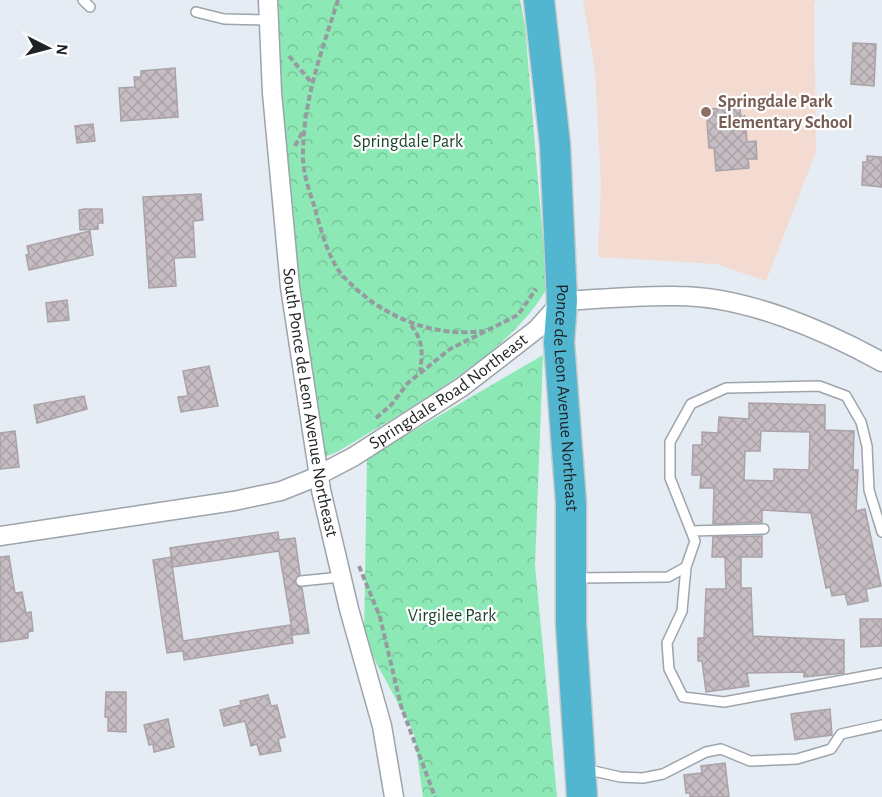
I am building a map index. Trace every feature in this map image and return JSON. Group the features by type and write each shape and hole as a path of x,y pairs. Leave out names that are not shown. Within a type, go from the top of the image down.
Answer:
{"highway":[{"name":"Ponce de Leon Avenue Northeast","path":"539,0 555,144 549,295 559,342 571,503 571,578 582,797"}],"street":[{"name":"South Ponce de Leon Avenue Northeast","path":"268,0 291,286 319,475 341,577 382,726 394,797"},
{"path":"549,295 679,296 725,302 770,313 827,334 882,362"},
{"name":"Springdale Road Northeast","path":"0,536 234,501 281,491 319,475 399,428 462,387 537,329 549,295"}],"lane":[{"path":"196,12 224,19 269,20"},
{"path":"882,532 869,490 867,446 861,422 846,396 819,386 726,388 691,404 670,442 670,478 695,541 686,567 682,611 667,644 669,669 682,697 724,702 882,673"},
{"path":"691,531 764,529"},
{"path":"571,578 668,577 686,567"},
{"path":"301,580 341,577"},
{"path":"580,767 620,777 643,778 663,774 706,752 721,750 750,761 797,759 831,749 841,734 882,725"}],"path":[{"path":"338,0 305,112 303,153 306,181 319,223 342,275 376,304 410,324 454,332 483,331"},
{"path":"270,44 285,52 312,82"},
{"path":"370,423 391,405 420,372 450,350 518,315 549,295"},
{"path":"410,324 420,337 423,350 420,372"},
{"path":"358,562 380,616 401,706 435,797"}],"shaded area":[{"name":"Springdale Park Elementary School","path":"583,0 820,0 814,2 816,152 766,281 716,264 598,257 601,186 595,71"}],"green space":[{"name":"Springdale Park","path":"270,0 520,0 525,26 547,288 530,313 481,359 422,400 337,452 324,457 297,324"},
{"name":"Virgilee Park","path":"543,355 535,565 557,797 423,797 414,733 364,640 367,458"}],"building":[{"path":"853,43 876,44 874,86 851,84"},
{"path":"175,68 178,117 121,121 119,88 135,87 134,77 141,77 141,71"},
{"path":"740,107 741,117 745,116 747,142 756,141 757,159 748,159 749,168 716,171 714,148 709,148 707,121 709,121 710,109"},
{"path":"93,124 95,141 77,143 75,126"},
{"path":"867,156 882,157 882,187 862,185 863,162 867,162"},
{"path":"201,194 203,220 193,221 195,257 174,258 176,286 149,288 143,197"},
{"path":"102,209 103,223 98,223 98,229 80,230 79,210"},
{"path":"90,231 93,255 29,270 27,246"},
{"path":"67,300 69,320 48,322 46,303"},
{"path":"209,366 218,406 181,412 178,397 188,396 183,371"},
{"path":"84,396 87,409 37,423 34,405"},
{"path":"749,403 825,405 825,430 854,431 853,470 858,470 856,511 865,509 881,586 866,589 868,601 848,605 845,594 832,596 830,587 826,588 811,513 762,510 762,522 713,524 714,488 700,488 701,475 692,475 693,445 702,445 702,432 718,433 719,417 749,419","holes":["761,431 810,432 809,470 774,469 774,481 744,480 745,451 760,451"]},
{"path":"15,431 19,467 0,469 0,433"},
{"path":"278,532 279,540 295,538 300,574 294,582 302,588 309,633 293,635 279,551 173,567 170,548"},
{"path":"762,536 762,557 741,557 741,588 751,588 753,636 844,640 844,673 804,677 804,672 747,673 749,686 706,692 702,661 698,661 698,638 704,638 706,589 726,589 725,557 712,557 713,537"},
{"path":"9,556 15,593 22,592 26,613 31,612 33,631 28,632 28,638 0,642 0,557"},
{"path":"171,557 183,641 290,625 293,643 184,660 183,651 167,653 153,560"},
{"path":"860,619 882,619 882,646 861,647"},
{"path":"106,692 126,692 126,732 108,731 108,717 105,717"},
{"path":"268,695 271,706 277,705 285,737 278,739 281,751 260,755 257,744 251,746 245,721 224,726 220,710 241,705 240,701"},
{"path":"830,709 832,735 795,740 791,714"},
{"path":"168,719 174,747 154,752 153,744 149,745 144,725"},
{"path":"725,763 729,797 690,797 690,793 686,793 684,775 702,773 701,766"}],"place":[{"name":"Springdale Park Elementary School","path":"706,112"}]}
